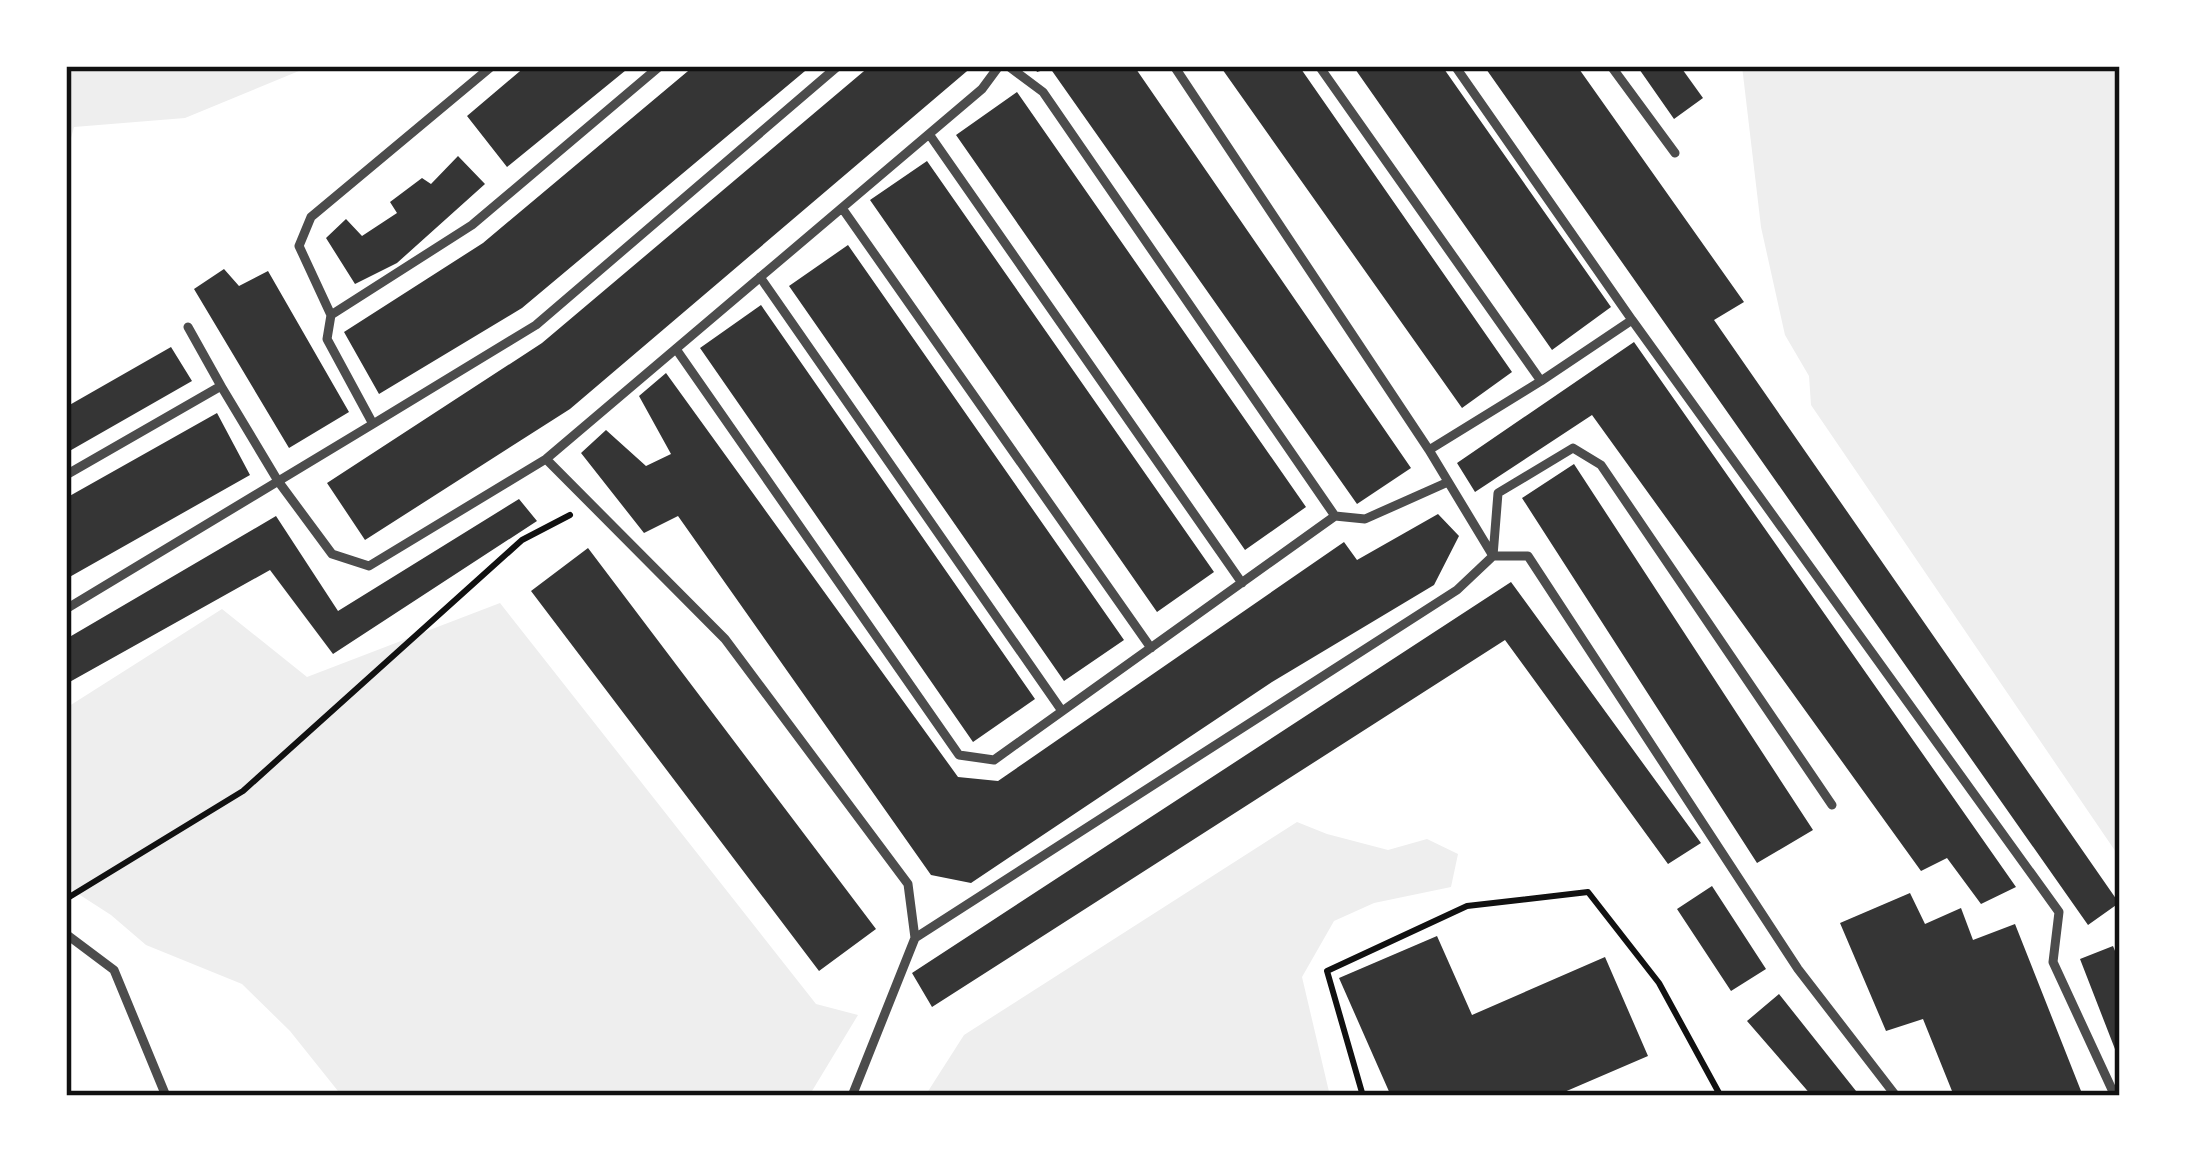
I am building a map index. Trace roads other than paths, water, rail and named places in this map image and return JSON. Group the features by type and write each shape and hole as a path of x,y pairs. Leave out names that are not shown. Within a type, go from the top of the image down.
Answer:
{"lane":[{"path":"373,424 327,339 331,315 299,246 311,217 493,66"},
{"path":"331,315 472,225 660,66"},
{"path":"66,609 536,325 838,66"},
{"path":"188,327 278,482 332,554 369,566 546,459 982,89 1003,66 1043,92 1335,516"},
{"path":"1174,66 1430,450 1493,556"},
{"path":"1319,66 1541,381"},
{"path":"1456,66 1632,320 2059,912 2053,962 2115,1096"},
{"path":"1611,66 1675,153"},
{"path":"929,134 1242,583"},
{"path":"842,208 1151,648"},
{"path":"760,278 1062,711"},
{"path":"1430,450 1632,320"},
{"path":"676,349 959,754 994,760 1335,516 1365,519 1448,482"},
{"path":"66,475 221,386"},
{"path":"915,938 1457,590 1493,556 1498,493 1573,448 1601,465 1832,805"},
{"path":"546,459 725,639 908,884 915,938 852,1096"},
{"path":"1493,556 1528,556 1798,969 1896,1096"},
{"path":"66,934 114,970 166,1096"}]}
